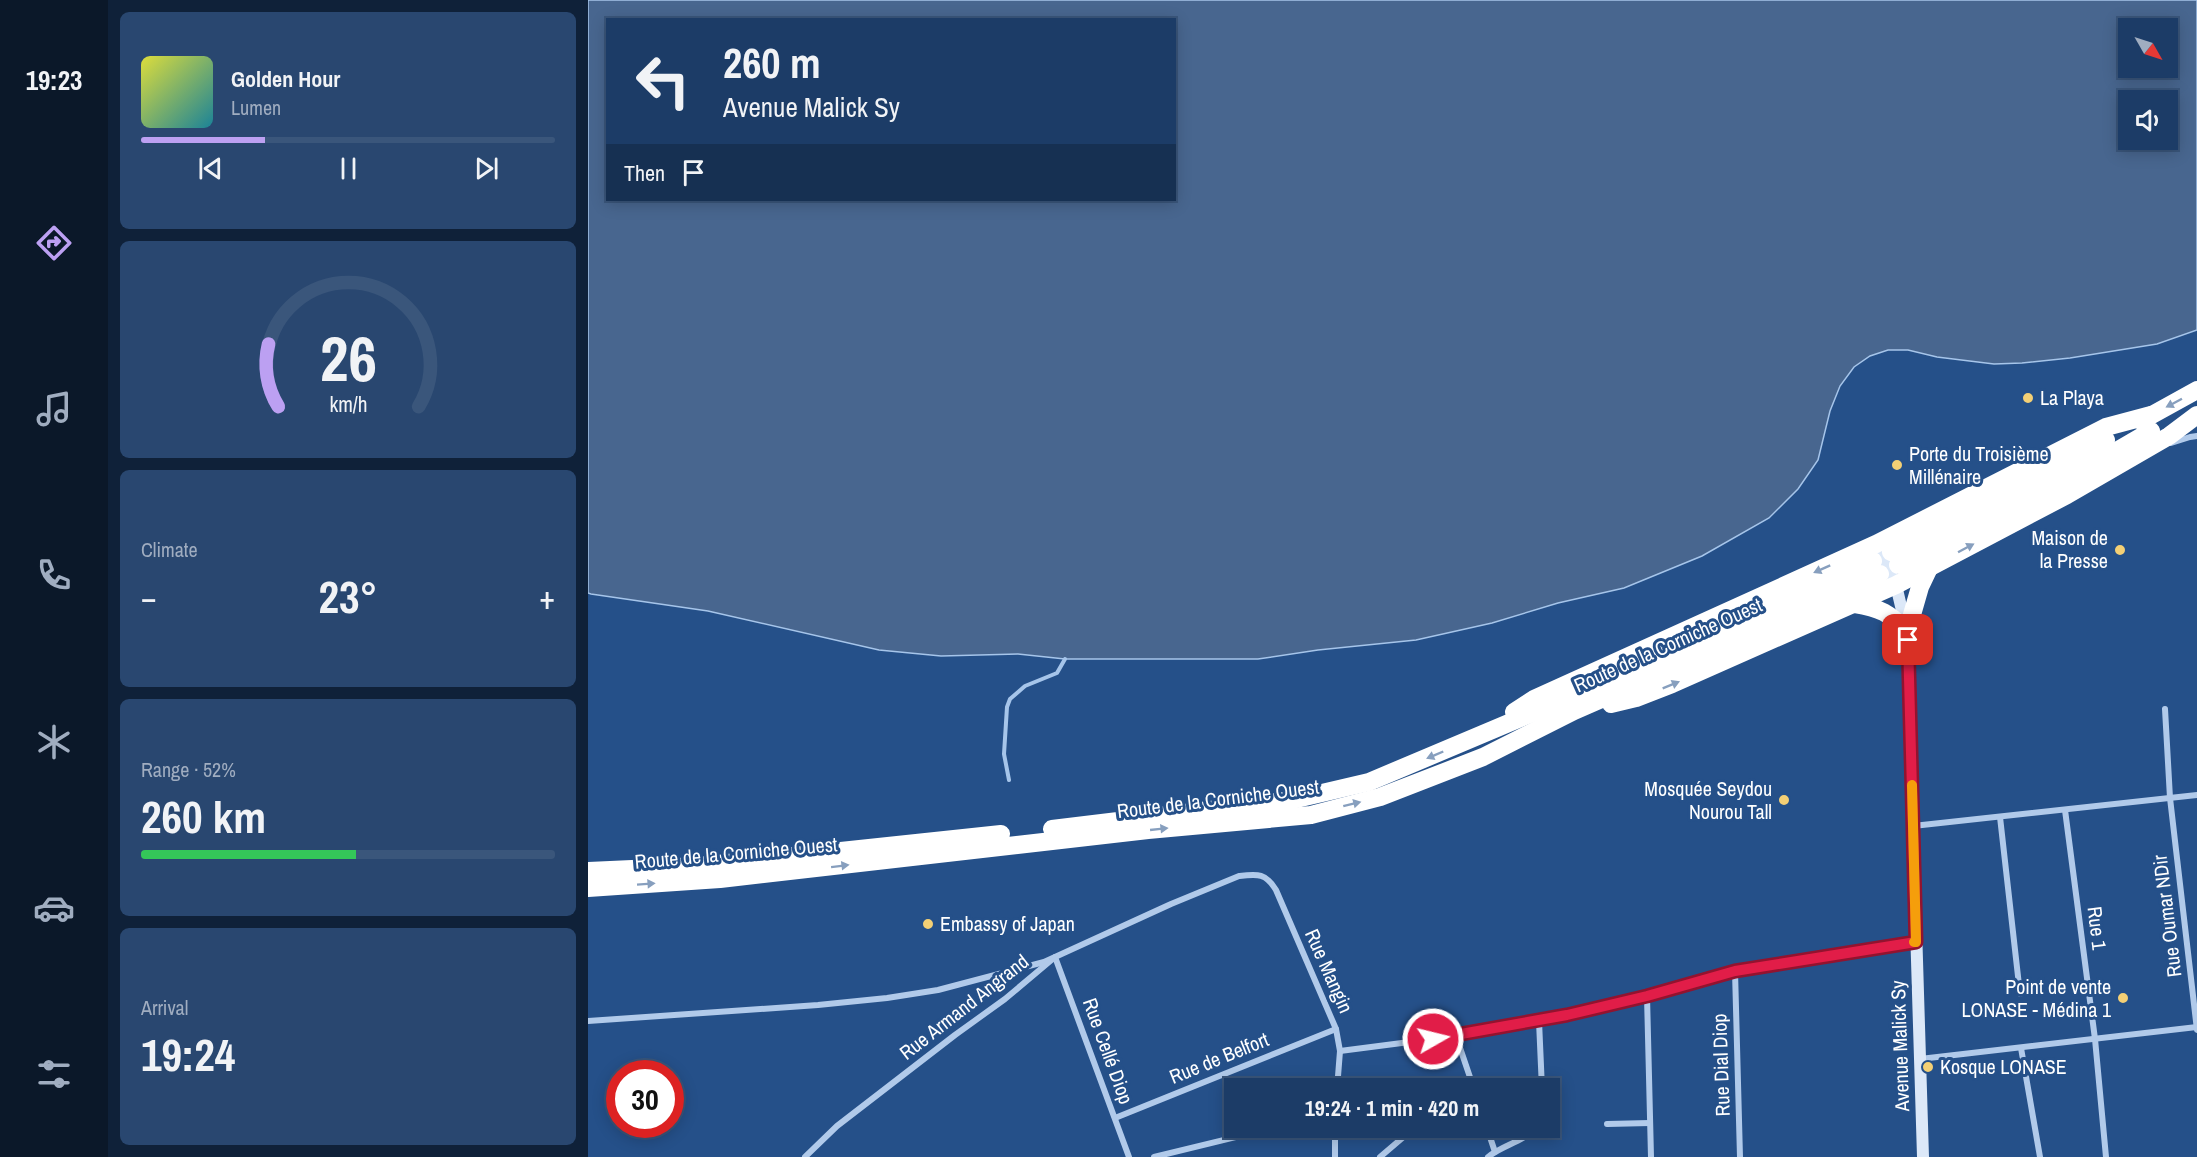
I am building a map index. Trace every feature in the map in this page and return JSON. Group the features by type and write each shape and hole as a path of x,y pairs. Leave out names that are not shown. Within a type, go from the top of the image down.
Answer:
{"highway":[{"path":"1883,559 2106,428 2151,415 2197,390"},
{"name":"Route de la Corniche Ouest","path":"588,871 698,866 1029,832 1292,800 1369,782 1721,632 2077,474 2197,406"},
{"path":"1574,711 1636,698 1672,684 1896,585 2067,495 2188,423 2197,415"},
{"name":"Route de la Corniche Ouest","path":"588,888 720,879 1148,830 1311,814 1380,797 1473,761 1574,711 1813,606 1883,559"},
{"path":"1907,632 1920,587 1930,566"},
{"path":"1855,604 1884,611 1907,632"}],"main road":[{"name":"Avenue Malick Sy","path":"1883,559 1896,585 1907,632 1923,1157"}],"street":[{"path":"2147,448 2197,436"},
{"name":"Rue Oumar NDir","path":"2165,709 2170,798 2197,1028"},
{"path":"1913,826 2197,795"},
{"name":"Rue 1","path":"2065,810 2095,1039 2106,1157"},
{"path":"2000,817 2020,994"},
{"name":"Rue Armand Angrand","path":"805,1157 837,1126 1005,999 1055,957 1161,908 1239,876 1262,875"},
{"name":"Rue Mangin","path":"1262,875 1276,890 1336,1029 1340,1051 1338,1078"},
{"path":"1340,1051 1456,1036 1539,1021 1647,996 1735,971 1916,942"},
{"path":"588,1021 887,998 938,990 1044,962 1055,957"},
{"name":"Rue Cellé Diop","path":"1055,957 1129,1157"},
{"name":"Rue Dial Diop","path":"1735,971 1740,1157"},
{"path":"1647,996 1651,1157"},
{"path":"1539,1021 1542,1078"},
{"path":"1919,1060 2197,1028"},
{"name":"Rue de Belfort","path":"1114,1118 1336,1029"},
{"path":"1456,1036 1470,1078"},
{"path":"2021,1048 2040,1157"},
{"path":"1607,1124 1650,1123"},
{"path":"1154,1157 1232,1138"},
{"path":"1335,1138 1335,1157"},
{"path":"1380,1157 1402,1138"},
{"path":"1490,1138 1495,1152"},
{"path":"1488,1157 1522,1138"}],"water":[{"path":"588,0 2197,0 2197,330 2157,344 2022,363 1994,364 1937,357 1908,350 1888,350 1870,356 1854,367 1840,386 1830,411 1818,460 1798,489 1769,518 1702,556 1624,588 1558,603 1492,623 1416,640 1258,659 1065,659 1018,654 941,656 879,650 708,611 588,593"}],"waterway":[{"path":"1009,780 1004,754 1007,707 1010,699 1025,686 1057,673 1065,659"}],"slow traffic":[{"path":"1912,785 1916,942 1914,942"}],"place":[{"name":"La Playa","path":"2028,398"},
{"name":"Porte du Troisième Millénaire","path":"1897,465"},
{"name":"Maison de la Presse","path":"2120,550"},
{"name":"Mosquée Seydou Nourou Tall","path":"1784,800"},
{"name":"Embassy of Japan","path":"928,924"},
{"name":"Point de vente LONASE - Médina 1","path":"2123,998"},
{"name":"Kosque LONASE","path":"1928,1067"}],"route":[{"path":"1433,1039 1567,1015 1647,996 1735,971 1916,942 1908,640"}]}
